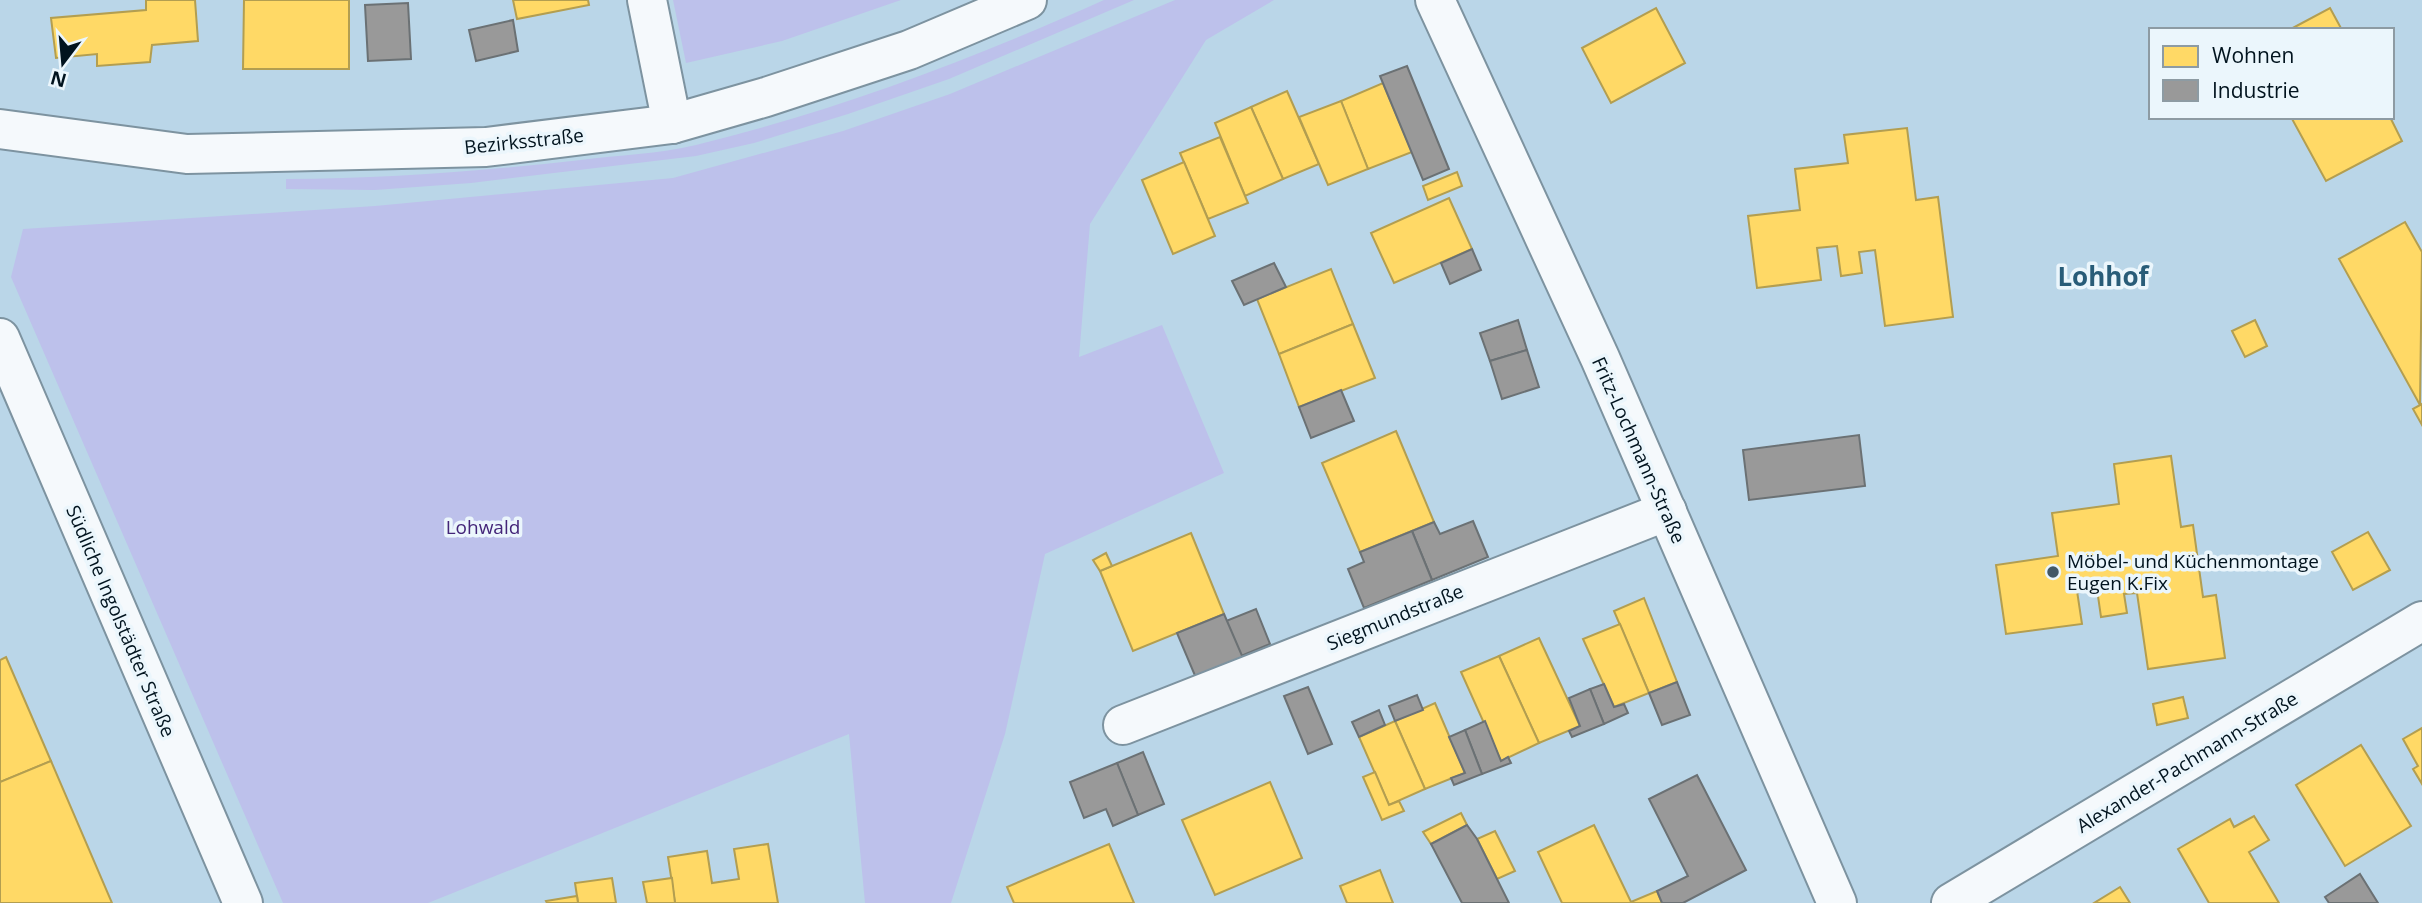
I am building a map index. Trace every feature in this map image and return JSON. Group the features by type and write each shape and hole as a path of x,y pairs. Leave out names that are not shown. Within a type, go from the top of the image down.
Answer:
{"street":[{"path":"647,0 672,124"},
{"name":"Bezirksstraße","path":"0,129 187,154 486,147 672,124 766,97 909,50 1027,0"},
{"name":"Fritz-Lochmann-Straße","path":"1435,0 1667,511 1837,903"},
{"name":"Südliche Ingolstädter Straße","path":"0,338 243,903"},
{"name":"Siegmundstraße","path":"1123,725 1667,511"},
{"name":"Alexander-Pachmann-Straße","path":"1951,903 2422,621"}],"green space":[{"path":"673,0 901,0 782,41 686,63"},
{"path":"1104,0 1134,0 949,79 754,143 696,156 471,183 375,190 286,189 286,179 360,178 470,171 696,145 800,116 903,82 1005,43"},
{"name":"Lohwald","path":"1175,0 1274,0 1206,40 1090,224 1079,357 1162,325 1224,473 1045,554 1005,734 951,903 865,903 849,734 428,903 283,903 11,277 23,229 375,206 673,178 843,131 950,94"}],"building: Wohnen":[{"path":"146,0 195,0 198,41 152,45 150,62 97,66 97,54 56,58 51,18 146,10"},
{"path":"244,0 349,0 349,69 243,69"},
{"path":"513,0 588,0 589,5 517,19"},
{"path":"1656,8 1685,63 1611,103 1582,48"},
{"path":"2330,8 2341,28 2293,28"},
{"path":"1383,83 1412,152 1368,169 1341,101"},
{"path":"1287,91 1319,164 1283,179 1251,107"},
{"path":"1341,101 1368,169 1328,185 1299,117"},
{"path":"1251,107 1283,179 1245,196 1215,123"},
{"path":"2292,119 2391,119 2402,141 2326,181"},
{"path":"1907,128 1916,200 1938,197 1953,317 1885,326 1875,250 1859,252 1862,273 1841,276 1837,246 1817,248 1821,280 1757,288 1748,216 1800,210 1795,169 1848,163 1844,135"},
{"path":"1220,137 1248,203 1208,219 1180,153"},
{"path":"1184,162 1215,236 1173,254 1142,180"},
{"path":"1457,172 1462,186 1428,200 1423,186"},
{"path":"1449,198 1472,249 1394,283 1371,233"},
{"path":"2405,222 2422,252 2420,405 2339,259"},
{"path":"1331,269 1353,324 1279,354 1257,299"},
{"path":"2255,320 2267,346 2245,357 2232,331"},
{"path":"1353,324 1375,378 1299,407 1279,354"},
{"path":"2422,404 2422,425 2413,409"},
{"path":"1396,431 1434,522 1360,552 1322,463"},
{"path":"2171,456 2181,527 2193,525 2203,597 2216,595 2225,658 2148,669 2137,593 2124,594 2127,613 2101,617 2097,589 2077,591 2082,624 2006,634 1996,565 2058,556 2052,513 2119,504 2114,464"},
{"path":"2368,532 2390,570 2353,590 2332,552"},
{"path":"1191,533 1224,614 1133,651 1100,571"},
{"path":"1106,553 1112,566 1100,571 1093,560"},
{"path":"1644,598 1677,682 1649,693 1614,611"},
{"path":"1620,624 1649,693 1614,707 1583,639"},
{"path":"1539,638 1580,726 1539,743 1499,656"},
{"path":"1499,656 1539,743 1501,761 1461,672"},
{"path":"6,657 51,761 0,782 0,660"},
{"path":"2183,697 2188,718 2157,725 2153,704"},
{"path":"1435,703 1465,773 1425,789 1395,721"},
{"path":"1395,721 1425,789 1389,805 1359,737"},
{"path":"2422,728 2422,784 2413,769 2418,766 2403,739"},
{"path":"2361,745 2411,826 2345,866 2296,785"},
{"path":"51,761 112,903 0,903 0,782"},
{"path":"1375,772 1389,805 1399,801 1404,811 1382,820 1363,777"},
{"path":"1270,782 1302,858 1215,895 1182,820"},
{"path":"1461,813 1467,825 1431,844 1423,832"},
{"path":"2254,816 2269,840 2249,852 2279,903 2209,903 2178,849 2230,819 2234,827"},
{"path":"1594,825 1631,902 1657,891 1662,903 1562,903 1538,852"},
{"path":"1495,831 1515,871 1497,879 1477,839"},
{"path":"768,844 778,903 675,903 668,857 707,851 712,883 739,879 734,849"},
{"path":"1109,844 1134,903 1014,903 1007,887"},
{"path":"1380,870 1393,903 1347,903 1340,886"},
{"path":"612,878 616,903 578,903 575,883"},
{"path":"672,878 675,903 647,903 643,882"},
{"path":"2120,887 2130,903 2094,903"},
{"path":"577,896 578,903 546,901"}],"building: Industrie":[{"path":"408,3 411,59 368,61 365,5"},
{"path":"513,20 518,51 476,61 469,30"},
{"path":"1407,66 1449,169 1423,180 1380,76"},
{"path":"1472,249 1481,270 1450,284 1441,263"},
{"path":"1274,263 1286,287 1244,305 1232,281"},
{"path":"1518,320 1527,350 1490,361 1480,333"},
{"path":"1527,350 1539,387 1502,399 1490,361"},
{"path":"1341,390 1354,421 1311,438 1299,407"},
{"path":"1859,435 1865,486 1749,500 1743,450"},
{"path":"1473,521 1488,557 1432,580 1412,531 1434,522 1440,534"},
{"path":"1412,531 1432,580 1364,608 1348,569 1364,562 1360,552"},
{"path":"1256,609 1270,644 1241,656 1226,621"},
{"path":"1224,614 1243,658 1196,678 1177,633"},
{"path":"1677,682 1690,715 1662,725 1649,693"},
{"path":"1604,684 1614,707 1624,704 1628,713 1604,724 1590,689"},
{"path":"1308,687 1332,744 1308,754 1284,696"},
{"path":"1590,689 1604,724 1572,737 1569,731 1580,726 1569,698"},
{"path":"1417,695 1423,710 1395,721 1389,706"},
{"path":"1379,710 1385,725 1359,737 1352,722"},
{"path":"1485,721 1501,761 1508,757 1511,763 1482,774 1465,730"},
{"path":"1465,730 1482,774 1454,785 1451,778 1465,773 1449,737"},
{"path":"1143,752 1164,804 1138,815 1117,763"},
{"path":"1117,763 1138,815 1113,826 1106,809 1084,818 1070,782"},
{"path":"1697,775 1746,870 1683,903 1662,903 1657,891 1688,876 1649,799"},
{"path":"1467,825 1477,839 1509,903 1462,903 1431,844"},
{"path":"2360,874 2378,903 2329,903 2325,897"}],"place":[{"name":"Möbel- und Küchenmontage Eugen K.Fix","path":"2053,572"}],"district":[{"name":"Lohhof","path":"2103,277"}]}
